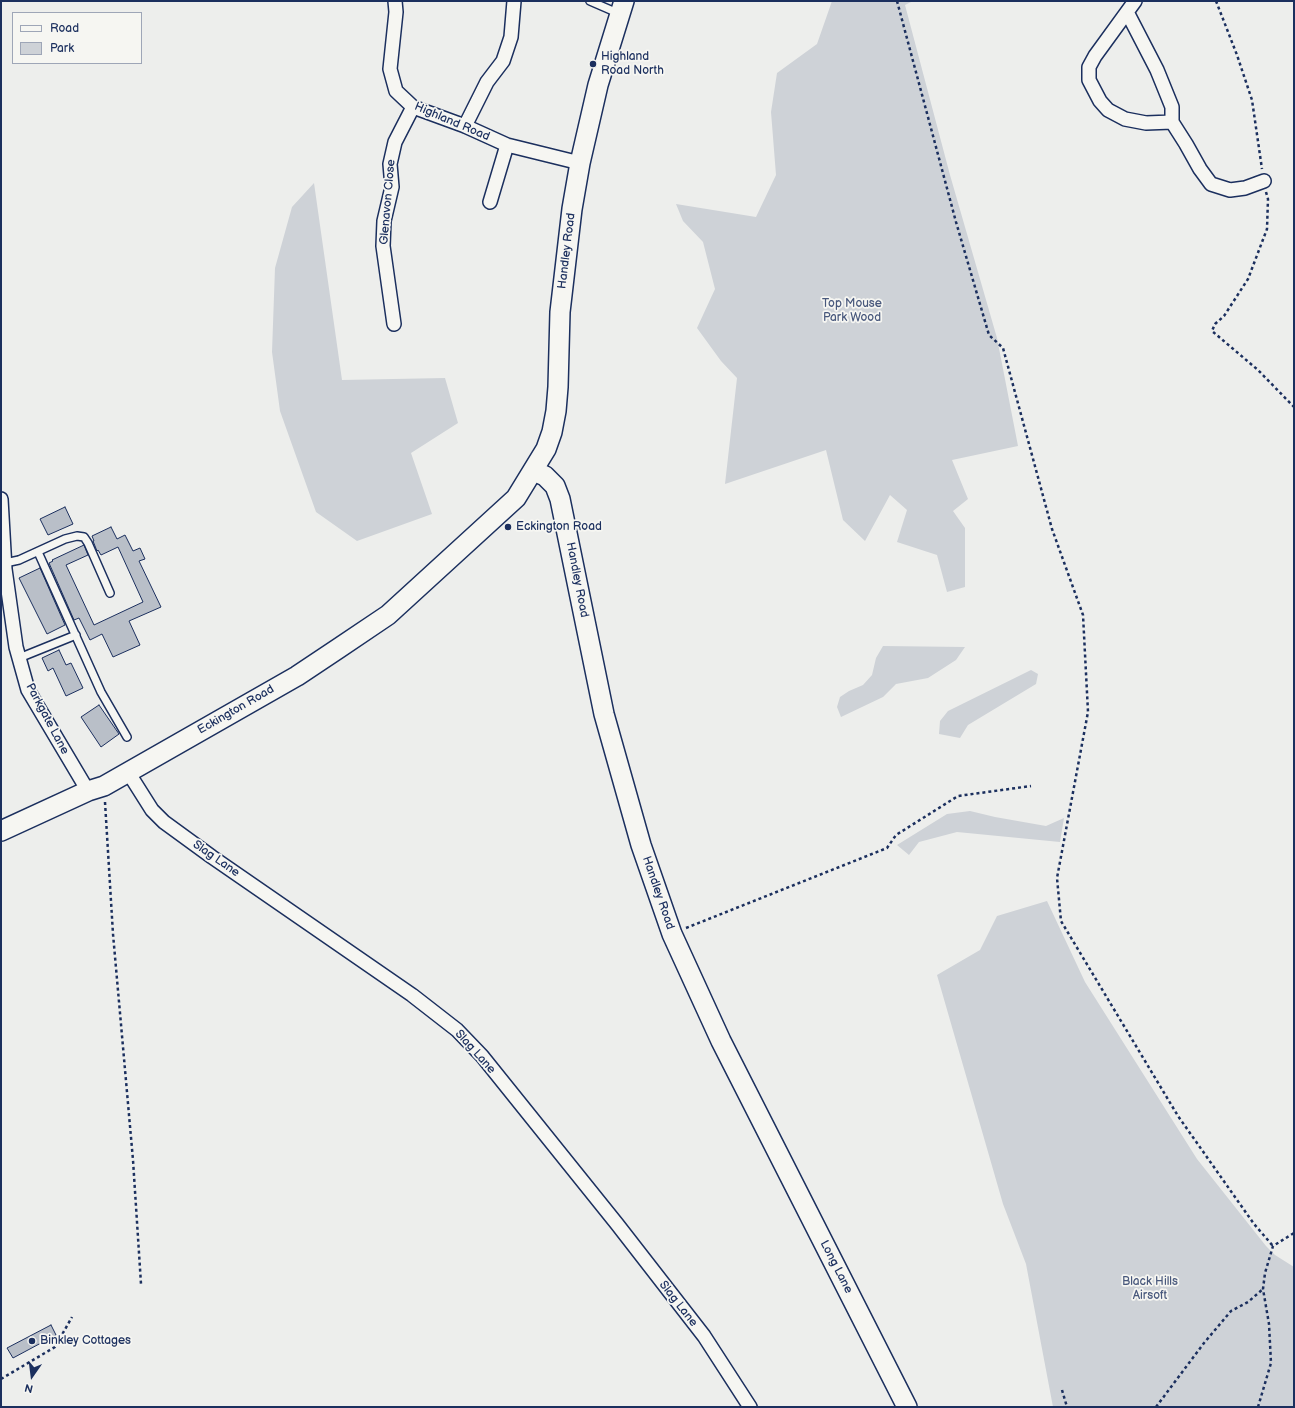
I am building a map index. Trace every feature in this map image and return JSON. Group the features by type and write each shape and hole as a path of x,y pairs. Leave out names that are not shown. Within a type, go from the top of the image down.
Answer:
{"main road":[{"name":"Handley Road","path":"622,7 598,85 580,163 572,209 560,312 556,411 552,432 546,449 534,471 546,476 555,486 560,499 604,714 641,845 672,934 721,1041 765,1127"},
{"name":"Eckington Road","path":"1,831 96,789 128,772 297,676 339,648 388,614 516,498 534,471"},
{"name":"Long Lane","path":"765,1127 907,1407"}],"street":[{"name":"Highland Road","path":"395,1 396,12 390,69 396,91 413,107 465,126 507,145 580,163"},
{"path":"465,126 487,82 503,61 511,36 514,1"},
{"path":"1131,6 1095,56 1089,67 1089,80 1100,101 1108,110 1125,119 1146,123 1172,122"},
{"path":"1131,6 1172,107 1172,122 1200,169 1211,184 1230,190 1245,188 1264,181"},
{"name":"Glenavon Close","path":"394,324 383,246 384,222 392,187 390,164 395,142 413,107"},
{"path":"490,202 507,145"},
{"name":"Parkgate Lane","path":"1,499 5,563 16,647 28,690 96,789"},
{"name":"Slag Lane","path":"128,772 152,810 164,822 212,857 412,995 457,1030 482,1056 617,1224 704,1336 750,1407"}],"lane":[{"path":"590,1 622,7"},
{"path":"5,563 19,560 65,539 77,536 84,537 110,593"},
{"path":"38,552 101,692 127,737"},
{"path":"19,658 76,634"}],"path":[{"path":"897,1 956,222 989,334 1003,348 1052,529 1083,615 1088,712 1058,878 1062,921 1178,1116 1254,1224 1273,1246"},
{"path":"1216,1 1252,100 1268,199 1267,229 1248,279 1224,316 1215,324 1212,331 1258,370 1294,407"},
{"path":"672,934 887,848 896,835 958,796 1031,786"},
{"path":"96,789 113,934 133,1160 141,1284"},
{"path":"1258,1407 1271,1363 1269,1324 1263,1289 1265,1273 1273,1246 1294,1233"},
{"path":"1156,1407 1204,1343 1231,1311 1248,1302 1263,1289"},
{"path":"1,1379 55,1347 72,1317"},
{"path":"1062,1390 1067,1407"}],"green space":[{"name":"Top Mouse Park Wood","path":"832,1 913,1 905,5 950,175 997,338 1018,446 952,460 968,499 953,511 965,528 965,587 947,592 937,555 897,542 907,510 890,495 865,541 843,520 826,450 725,484 737,378 721,361 697,328 715,289 703,242 683,221 676,204 756,217 776,175 771,112 777,73 817,44"},
{"path":"314,183 342,380 445,378 458,423 411,453 432,514 357,541 316,512 280,411 272,352 275,268 292,207"},
{"path":"883,646 965,647 956,660 928,678 896,684 883,697 841,717 837,707 840,697 863,685 872,675 876,658"},
{"path":"1031,670 1038,674 1036,684 968,725 960,738 939,734 940,721 948,711"},
{"path":"970,811 1046,826 1064,818 1060,842 957,832 919,842 909,855 897,845 947,814"},
{"name":"Black Hills Airsoft","path":"1047,901 1085,982 1197,1159 1266,1246 1275,1255 1294,1267 1294,1407 1053,1407 1026,1264 1003,1204 937,975 980,950 997,916"}],"building":[{"path":"65,507 73,524 48,535 40,519"},
{"path":"111,527 117,539 125,535 133,551 140,548 145,559 139,561 161,607 129,621 140,645 113,657 102,634 90,640 79,618 74,620 49,563 53,561 52,560 84,545 88,555 66,565 94,625 143,602 118,547 101,555 98,550 97,551 92,536"},
{"path":"40,568 65,625 47,634 19,578"},
{"path":"59,650 66,665 71,663 83,688 66,696 53,668 48,671 42,658"},
{"path":"99,705 119,734 101,747 81,717"},
{"name":"Binkley Cottages","path":"51,1325 56,1335 13,1358 7,1348"}],"place":[{"name":"Highland Road North","path":"593,64"},
{"name":"Eckington Road","path":"508,527"},
{"name":"Binkley Cottages","path":"32,1341"}]}
